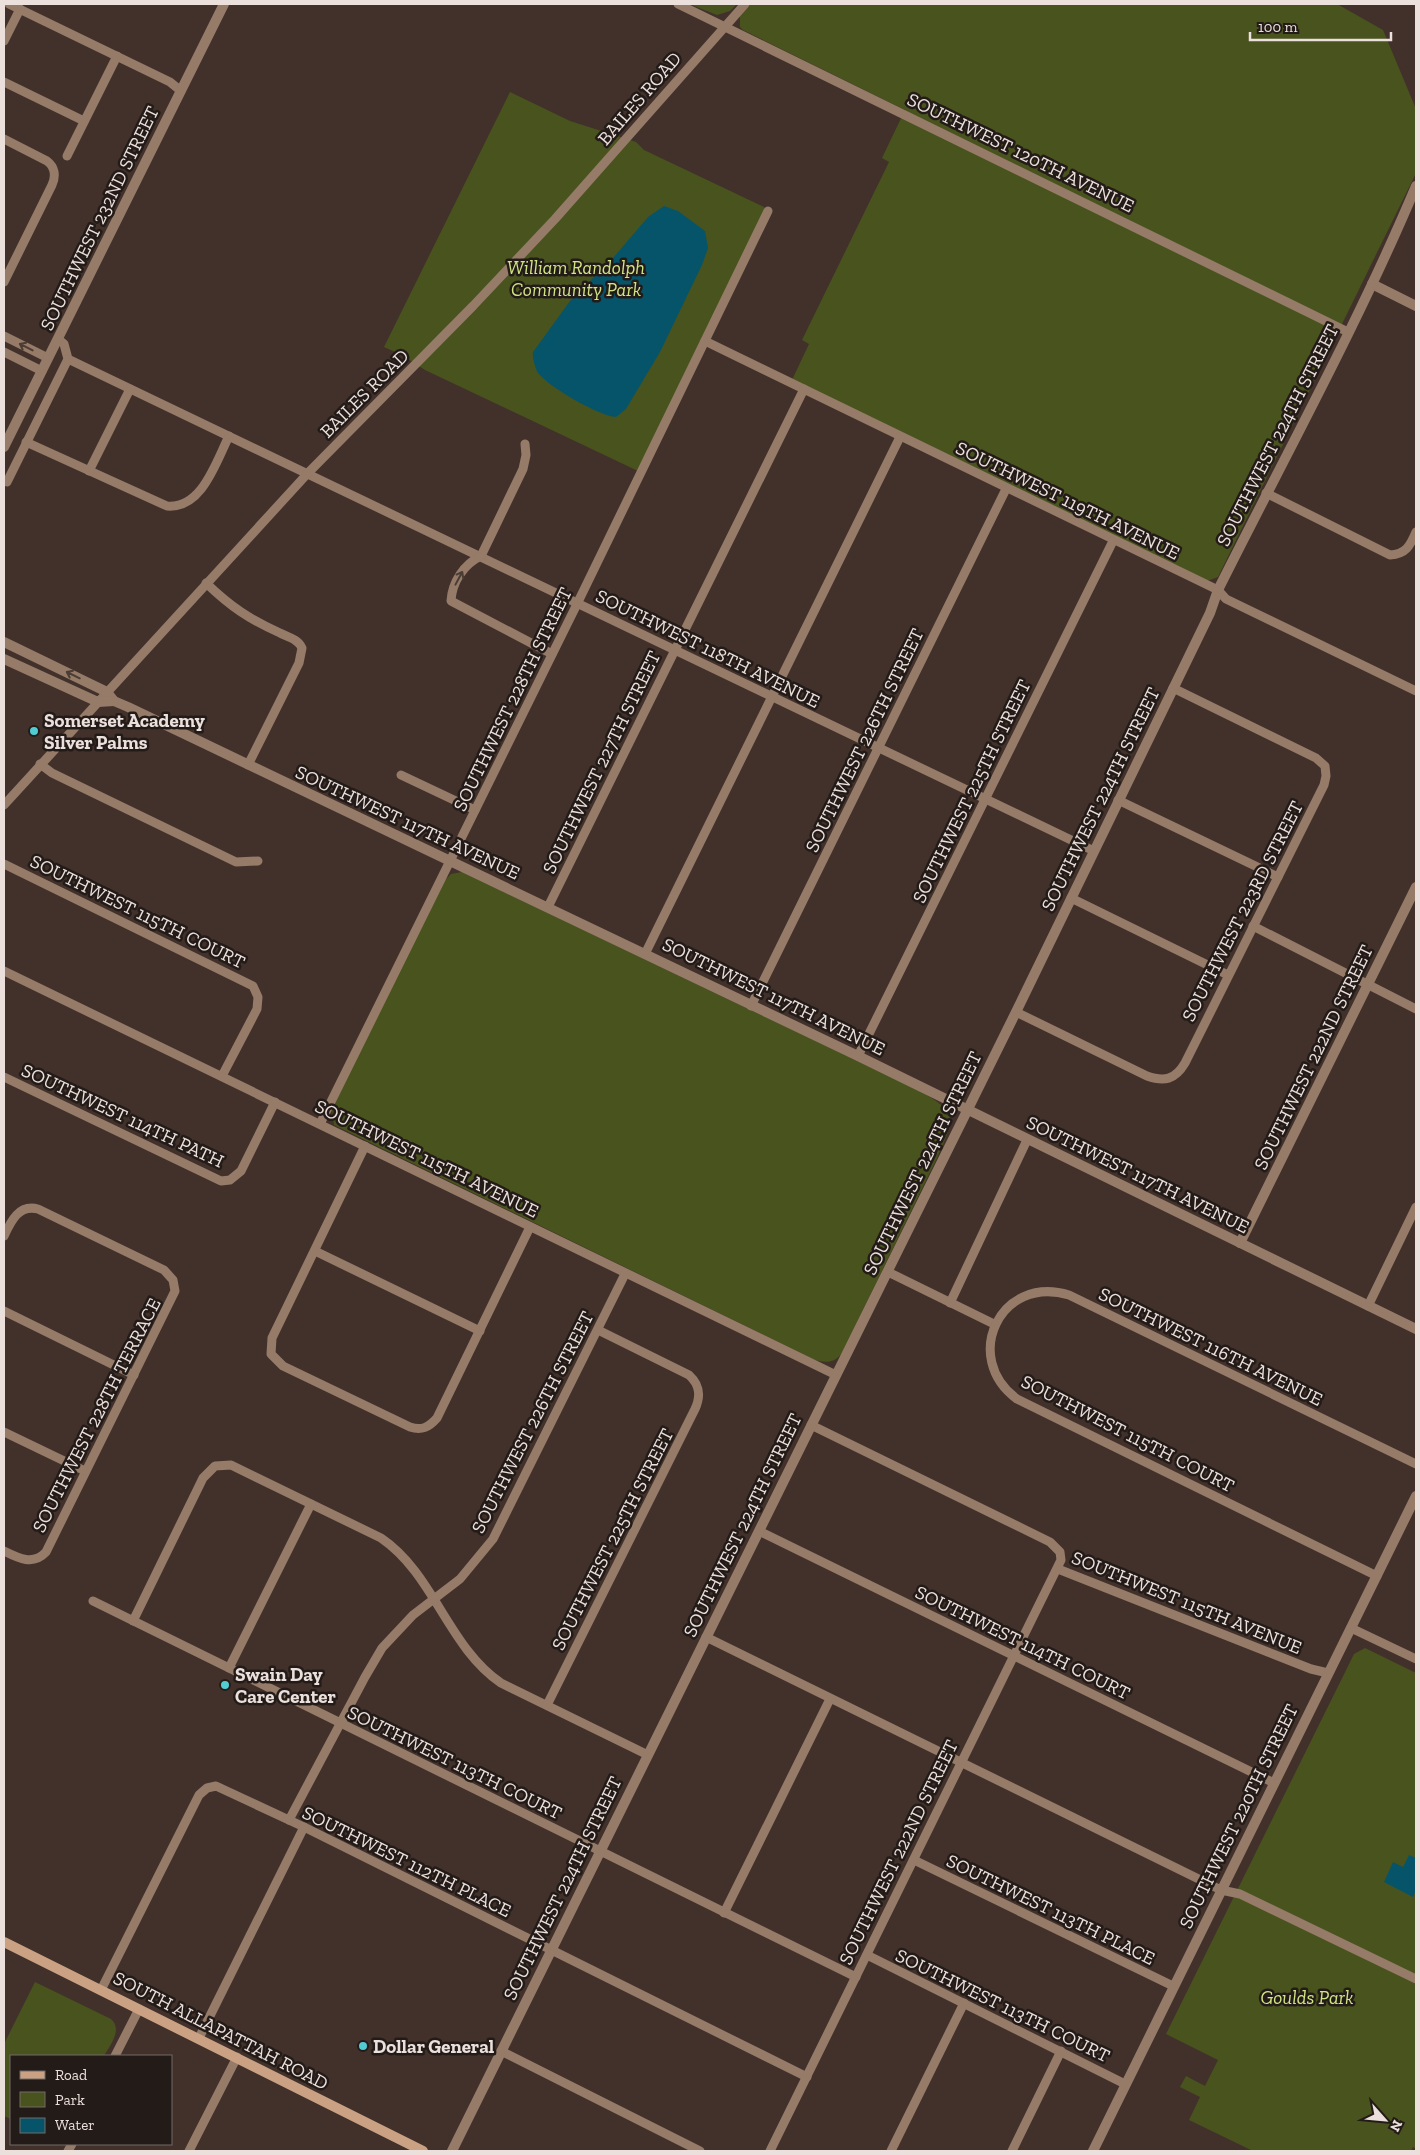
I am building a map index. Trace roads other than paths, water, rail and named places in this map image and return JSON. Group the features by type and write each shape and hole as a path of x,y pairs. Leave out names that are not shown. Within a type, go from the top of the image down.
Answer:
{"main road":[{"name":"SOUTH ALLAPATTAH ROAD","path":"4,1942 423,2151"}],"street":[{"path":"9,4 170,82 181,91"},
{"name":"SOUTHWEST 232ND STREET","path":"4,447 224,4"},
{"name":"SOUTHWEST 120TH AVENUE","path":"678,4 1348,332"},
{"name":"BAILES ROAD","path":"4,805 308,473 473,306 555,219 745,4"},
{"path":"4,41 20,9"},
{"path":"67,156 117,56"},
{"path":"4,82 84,121"},
{"path":"4,139 47,161 54,169 52,185 4,282"},
{"name":"SOUTHWEST 224TH STREET","path":"452,2151 1016,1012 1210,613 1218,590 1372,284 1416,186"},
{"name":"SOUTHWEST 228TH STREET","path":"320,1124 451,861 768,211"},
{"path":"1372,284 1416,306"},
{"path":"4,336 48,358"},
{"path":"7,482 68,358 64,344 58,339"},
{"name":"SOUTHWEST 119TH AVENUE","path":"704,341 1113,541 1218,590 1226,599 1416,691"},
{"path":"4,352 42,371"},
{"name":"SOUTHWEST 118TH AVENUE","path":"68,358 578,602 674,651 1094,851"},
{"path":"88,471 130,389"},
{"name":"SOUTHWEST 227TH STREET","path":"548,907 804,389"},
{"path":"26,442 167,506 177,507 200,492 229,436"},
{"path":"645,954 900,437"},
{"path":"526,444 526,455 521,474 481,556 468,564 454,587 451,601 457,606 552,654"},
{"name":"SOUTHWEST 226TH STREET","path":"751,1006 1006,489"},
{"path":"1266,493 1390,555 1401,554 1409,548 1416,532"},
{"name":"SOUTHWEST 225TH STREET","path":"858,1056 1113,541"},
{"path":"206,583 232,608 246,618 294,639 302,648 299,663 248,765"},
{"name":"SOUTHWEST 117TH AVENUE","path":"4,642 107,692 114,701 858,1056 1416,1329"},
{"name":"SOUTHWEST 117TH AVENUE","path":"4,659 98,702 114,701"},
{"name":"SOUTHWEST 223RD STREET","path":"1016,1012 1147,1076 1170,1079 1184,1063 1325,781 1325,766 1313,756 1173,688"},
{"path":"40,764 52,774 236,862 258,861"},
{"path":"401,775 475,810"},
{"path":"1118,800 1278,877"},
{"name":"SOUTHWEST 115TH COURT","path":"4,864 246,981 255,990 258,997 257,1008 222,1076"},
{"name":"SOUTHWEST 222ND STREET","path":"1240,1243 1416,887"},
{"path":"1071,898 1228,975"},
{"path":"1253,926 1416,1009"},
{"name":"SOUTHWEST 115TH AVENUE","path":"4,970 625,1274 836,1375"},
{"name":"SOUTHWEST 114TH PATH","path":"4,1077 211,1178 221,1181 230,1180 240,1171 275,1102"},
{"path":"950,1303 1027,1140"},
{"path":"365,1146 272,1338 271,1354 283,1366 410,1427 422,1429 429,1426 437,1418 530,1227"},
{"path":"1368,1306 1416,1207"},
{"name":"SOUTHWEST 228TH TERRACE","path":"4,1236 14,1216 26,1208 38,1209 162,1269 170,1275 175,1288 174,1294 48,1549 40,1557 30,1560 20,1559 4,1551"},
{"path":"315,1251 480,1331"},
{"path":"888,1272 994,1324"},
{"name":"SOUTHWEST 226TH STREET","path":"289,1820 382,1648 405,1622 460,1579 493,1539 625,1274"},
{"name":"SOUTHWEST 116TH AVENUE","path":"994,1324 1012,1303 1025,1297 1048,1291 1069,1295 1416,1464"},
{"path":"4,1311 134,1375"},
{"name":"SOUTHWEST 115TH COURT","path":"994,1324 991,1344 992,1363 1002,1384 1016,1399 1377,1576"},
{"name":"SOUTHWEST 225TH STREET","path":"547,1705 700,1396 698,1386 686,1373 598,1330"},
{"name":"SOUTHWEST 115TH AVENUE","path":"811,1425 1050,1542 1060,1552 1058,1569 1311,1669 1328,1674"},
{"path":"4,1432 85,1471"},
{"path":"133,1620 200,1484 208,1473 219,1465 237,1467 381,1538 396,1549 434,1599 469,1654 485,1672 501,1683 648,1755"},
{"name":"SOUTHWEST 220TH STREET","path":"1093,2151 1416,1496"},
{"path":"229,1668 311,1504"},
{"name":"SOUTHWEST 114TH COURT","path":"759,1531 1274,1783"},
{"name":"SOUTHWEST 222ND STREET","path":"770,2151 1058,1569"},
{"name":"SOUTHWEST 113TH COURT","path":"93,1601 856,1977"},
{"path":"1351,1628 1416,1659"},
{"path":"706,1637 1221,1890 1240,1894 1416,1979"},
{"path":"724,1913 830,1699"},
{"name":"SOUTHWEST 112TH PLACE","path":"101,1990 199,1796 207,1788 216,1786 304,1827 807,2077"},
{"path":"199,2038 304,1827"},
{"name":"SOUTHWEST 113TH PLACE","path":"914,1860 1173,1986"},
{"name":"SOUTHWEST 113TH COURT","path":"867,1955 1126,2084"},
{"path":"891,2151 964,2003"},
{"path":"116,2055 139,2009"},
{"path":"501,2051 700,2151"},
{"path":"1012,2151 1061,2051"},
{"path":"189,2151 236,2057"}],"water":[{"path":"664,206 678,211 705,231 708,248 702,265 660,352 626,409 616,417 598,412 552,386 538,373 533,359 533,352 570,301 613,258 648,217"},
{"path":"1409,1855 1416,1858 1416,1890 1413,1897 1384,1882 1393,1862 1403,1867"}],"place":[{"name":"Somerset Academy Silver Palms","path":"34,731"},
{"name":"Swain Day Care Center","path":"225,1685"},
{"name":"Dollar General","path":"363,2046"}],"park label":[{"name":"William Randolph Community Park","path":"576,278"},
{"name":"Goulds Park","path":"1307,1997"}]}
